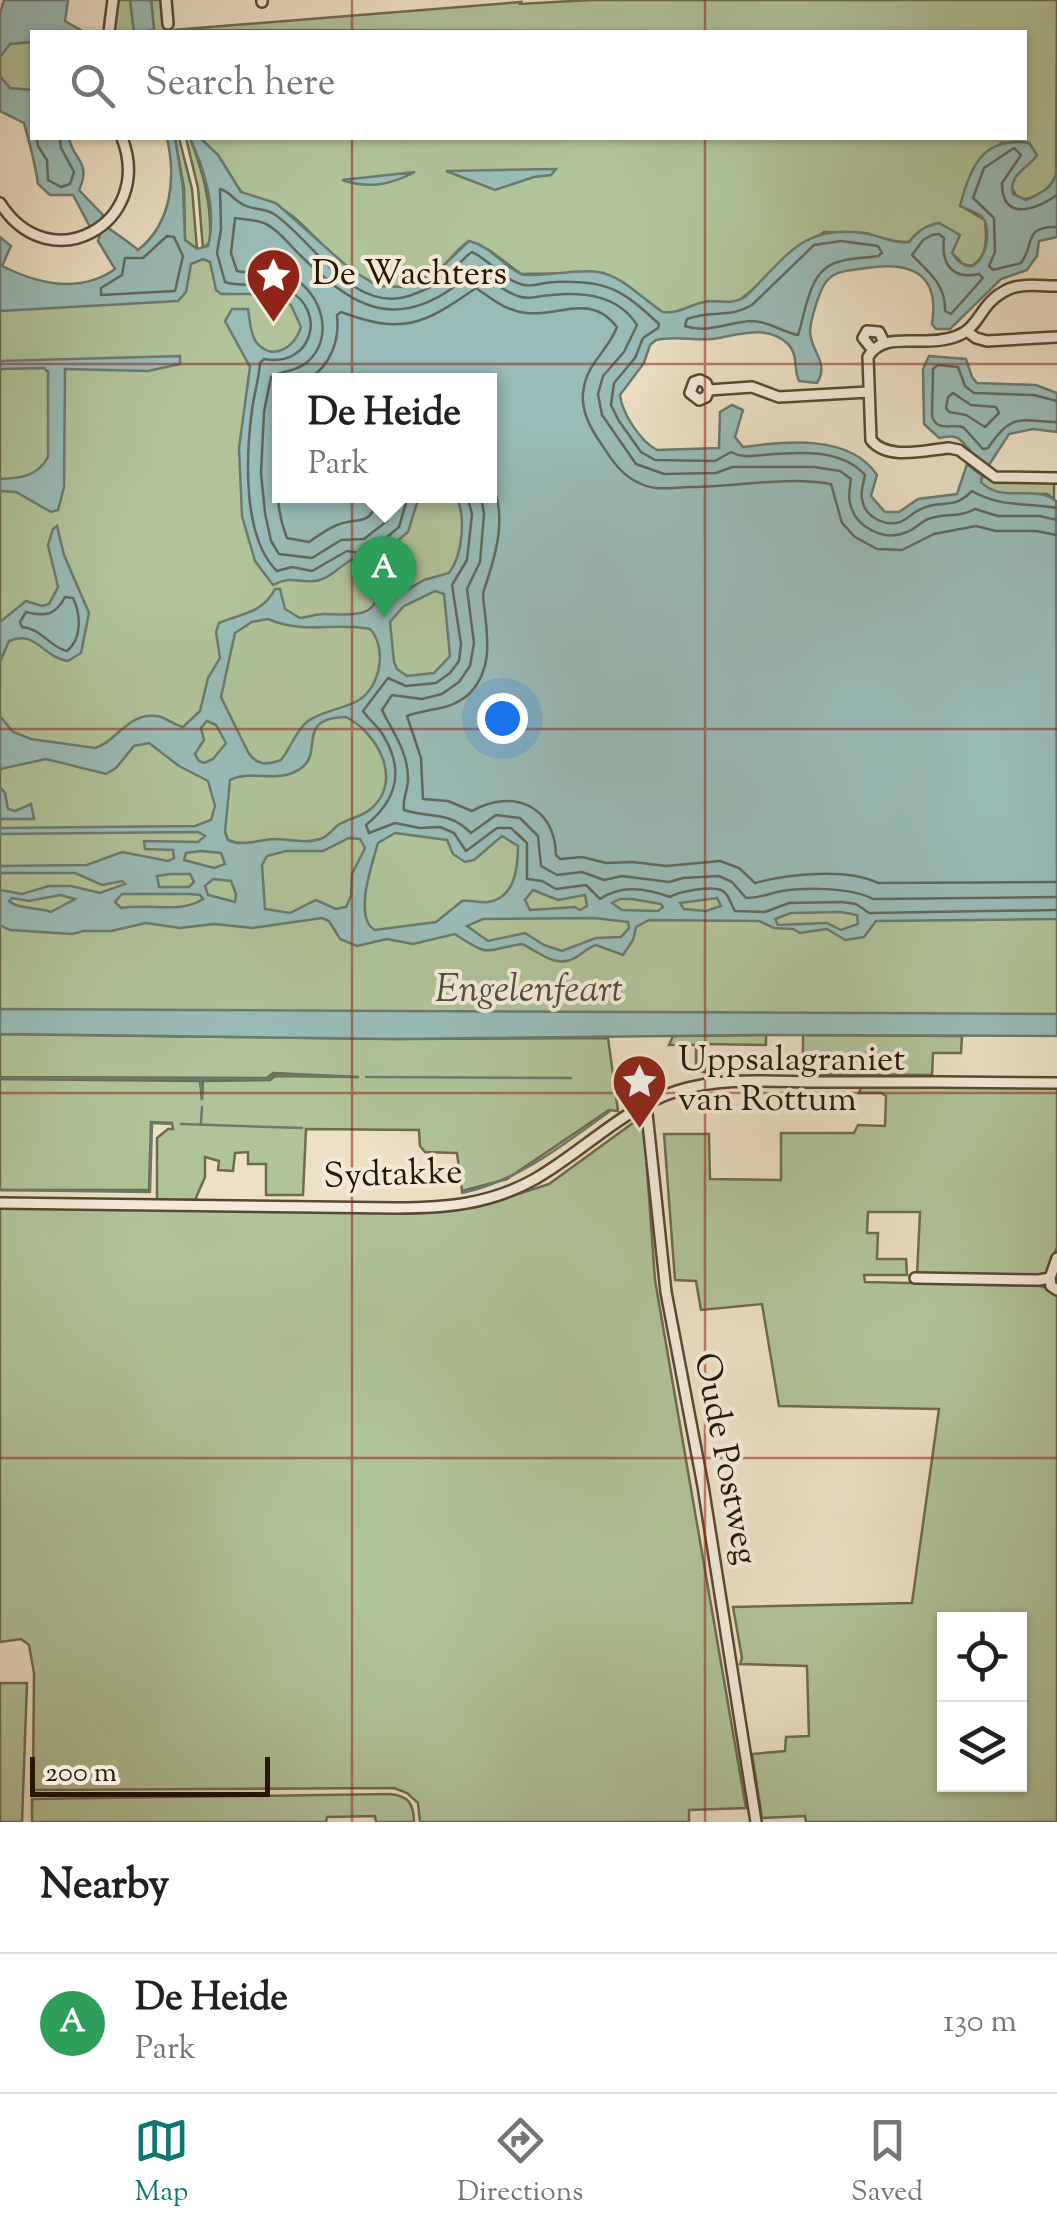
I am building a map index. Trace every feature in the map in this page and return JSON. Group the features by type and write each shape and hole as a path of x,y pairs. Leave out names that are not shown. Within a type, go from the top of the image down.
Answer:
{"street":[{"path":"109,30 113,0"},
{"path":"166,0 168,24"},
{"path":"0,203 16,224 48,240 74,240 94,231 122,203 128,190 130,176 122,140"},
{"path":"1057,286 1008,290 968,332 946,341 884,342 868,356 871,440 877,448 889,452 949,448 968,456 989,474 1004,479 1057,478"},
{"path":"872,349 863,338 867,332 879,332 884,342"},
{"path":"968,332 986,340 1057,338"},
{"path":"710,390 752,387 779,396 868,392"},
{"name":"Sydtakke","path":"0,1203 436,1208 492,1198 538,1178 646,1104 685,1088 726,1082 1057,1083"},
{"name":"Oude Postweg","path":"646,1104 666,1292 703,1486 756,1822"},
{"path":"1057,1258 1050,1278 1051,1286 1057,1290"},
{"path":"915,1278 1050,1278"}],"green space":[{"path":"116,0 130,0 134,30 113,30"},
{"path":"151,0 164,0 166,30 144,30 154,29"},
{"path":"591,0 1057,0 1056,176 1040,194 1018,199 1011,186 1016,175 1037,155 1029,143 1001,143 961,206 985,220 983,252 971,266 952,253 957,240 954,232 939,223 922,230 909,242 893,242 865,233 824,232 736,303 708,301 674,314 663,313 604,273 521,274 489,250 469,241 433,274 406,286 390,288 358,276 285,211 241,192 218,155 202,140 1027,140 1027,30 173,30"},
{"path":"30,34 30,94 0,98 0,41"},
{"path":"175,140 180,140 192,189 197,249 185,240 184,188"},
{"path":"186,140 191,140 195,151 208,201 210,242 203,249 198,188"},
{"path":"184,253 267,262 366,373 272,373 272,503 490,503 1057,731 1057,1015 0,1011 0,296 127,286"},
{"path":"983,476 1005,482 1054,481 1054,499 1047,494 991,491 980,482"},
{"path":"0,1034 608,1038 618,1111 609,1110 507,1179 462,1191 457,1153 425,1152 420,1146 419,1130 306,1129 303,1195 266,1195 266,1164 248,1164 248,1152 235,1153 233,1171 218,1170 219,1161 205,1157 205,1177 195,1200 157,1200 157,1138 173,1129 172,1123 151,1122 149,1190 0,1190 0,1079 200,1081 202,1100 203,1081 270,1080 275,1076 358,1077 273,1073 267,1078 0,1077"},
{"path":"766,1035 766,1045 705,1044 706,1072 696,1071 696,1045 669,1045 673,1036"},
{"path":"803,1035 962,1036 961,1053 933,1053 932,1075 803,1074"},
{"path":"862,1085 1057,1088 1057,1247 1047,1274 917,1275 920,1212 868,1212 867,1233 878,1233 877,1259 906,1259 907,1275 864,1275 865,1282 1041,1286 1057,1292 1057,1822 806,1822 805,1816 762,1818 752,1754 785,1751 786,1737 809,1736 807,1666 740,1664 733,1607 912,1603 939,1409 779,1406 762,1304 701,1310 696,1281 675,1280 664,1134 709,1134 710,1179 781,1180 781,1133 854,1133 858,1125 885,1126 886,1096 859,1093"},
{"path":"637,1120 644,1127 655,1280 746,1808 689,1810 689,1822 420,1822 418,1803 394,1788 33,1790 34,1673 29,1645 21,1639 0,1642 0,1207 451,1211 481,1206 549,1184"},
{"path":"0,1683 27,1683 22,1822 0,1822"},
{"path":"389,1794 409,1802 414,1822 376,1822 375,1816 327,1817 326,1822 32,1822 32,1799"}],"water":[{"path":"4,0 68,0 65,21 81,30 30,30 30,42 10,44 0,57 0,13"},
{"path":"130,0 151,0 154,30 134,30"},
{"path":"0,76 10,88 30,90 30,140 70,140 83,167 79,190 103,215 101,221 138,250 158,227 169,199 167,140 175,140 183,188 185,240 197,249 208,246 208,191 191,140 202,140 218,155 241,192 276,203 350,269 378,286 404,287 428,276 469,241 521,274 607,274 663,312 745,297 796,247 824,234 863,233 909,242 922,230 939,223 960,235 952,253 961,263 977,263 986,246 986,225 982,217 960,206 974,167 1000,144 1029,143 1037,155 1013,181 1013,194 1026,200 1042,192 1053,181 1057,169 1057,237 1039,241 1037,256 1027,270 1001,279 950,329 936,329 932,324 931,293 919,274 882,266 848,270 828,280 813,314 811,338 821,369 817,383 799,381 794,353 788,344 770,334 751,332 712,339 656,340 620,395 633,426 657,450 719,448 720,412 732,405 743,410 735,437 743,447 797,442 851,452 877,475 871,496 885,512 899,512 918,499 957,494 967,464 989,488 1038,494 1056,501 1057,919 876,921 864,937 845,940 827,929 800,933 759,921 649,920 636,927 623,955 596,945 568,961 547,958 522,944 482,949 455,934 413,944 387,939 357,946 340,939 329,921 322,918 253,928 214,924 180,928 146,923 72,934 10,930 0,925 0,890 22,894 49,886 71,886 100,893 125,884 122,881 102,885 75,873 0,873 0,866 87,865 122,852 168,861 174,858 173,850 145,849 144,841 198,842 205,836 198,832 0,834 0,828 195,826 211,820 215,806 208,781 179,766 149,743 134,746 106,774 46,759 0,769 0,716 13,732 31,739 95,748 140,718 161,717 183,727 200,711 208,678 220,658 216,632 219,623 258,608 275,589 280,589 285,609 300,618 360,613 373,606 377,587 368,570 351,560 319,580 290,580 273,585 255,561 242,516 239,448 250,367 225,321 232,309 248,309 256,342 270,351 283,350 301,327 291,305 267,294 221,294 216,290 210,262 203,259 191,264 186,292 178,301 0,311 0,237 11,246 2,266 30,278 73,284 102,277 115,269 98,241 100,234 89,225 73,195 50,195 38,184 24,123 0,111","holes":["435,591 444,594 450,656 434,673 407,676 394,662 390,622 404,606","268,619 295,626 370,629 379,646 377,676 359,700 308,721 281,760 263,763 251,757 221,697 235,633 252,622","346,717 376,744 386,770 386,783 373,807 315,840 228,840 225,832 230,780 283,776 300,769 307,762 320,723","207,721 216,725 226,743 213,759 204,763 195,754 204,740 201,728","395,833 447,840 453,854 465,862 474,860 502,836 518,846 517,863 513,881 497,899 462,901 436,922 375,930 365,914 365,903 378,843","349,838 360,839 365,848 352,874 346,907 336,909 316,900 290,913 265,909 262,865 267,856 286,851 323,851","201,851 221,853 225,864 214,868 184,860 186,853","170,874 190,874 194,882 189,887 159,887 157,876","213,879 231,881 236,894 235,902 208,895 205,886","533,890 558,900 585,895 587,906 580,910 530,910 525,900","122,894 190,894 203,899 185,906 121,908 115,902","60,895 75,899 51,912 17,905 9,901 29,901","717,898 721,906 706,911 684,909 680,903","632,899 663,907 658,911 622,910 612,903","841,912 857,915 858,924 841,930 827,923 778,925 775,919 791,913","594,918 628,922 629,928 621,937 596,938 562,951 525,933 488,941 467,926 483,919"]},
{"path":"556,169 551,175 495,190 446,171"},
{"path":"415,172 379,184 342,180"},
{"path":"180,356 180,364 148,371 65,369 64,487 58,510 51,512 16,492 0,491 0,479 34,472 48,457 48,372 44,368 0,369 0,361"},
{"path":"929,356 966,359 977,383 1036,385 1057,393 1057,432 1033,429 1009,434 987,468 971,458 973,454 959,439 939,438 924,424 923,369"},
{"path":"57,526 64,555 89,613 81,653 68,661 59,659 33,641 18,638 9,641 0,662 0,622 26,601 49,604 58,587 48,545"},
{"path":"0,787 8,809 15,811 31,804 34,819 0,819"},
{"name":"Engelenfeart","path":"0,1009 1057,1014 1057,1036 395,1039 0,1034"}],"waterway":[{"path":"0,1078 358,1077"},
{"path":"366,1077 571,1078"},
{"path":"201,1081 202,1099"},
{"path":"201,1123 202,1107"},
{"path":"462,1193 522,1170 610,1111"},
{"path":"0,1190 150,1192 152,1123 172,1124"},
{"path":"181,1124 302,1128"}],"place":[{"name":"De Wachters","path":"273,324"},
{"name":"De Heide","path":"384,618"},
{"name":"Uppsalagraniet van Rottum","path":"639,1130"}]}
